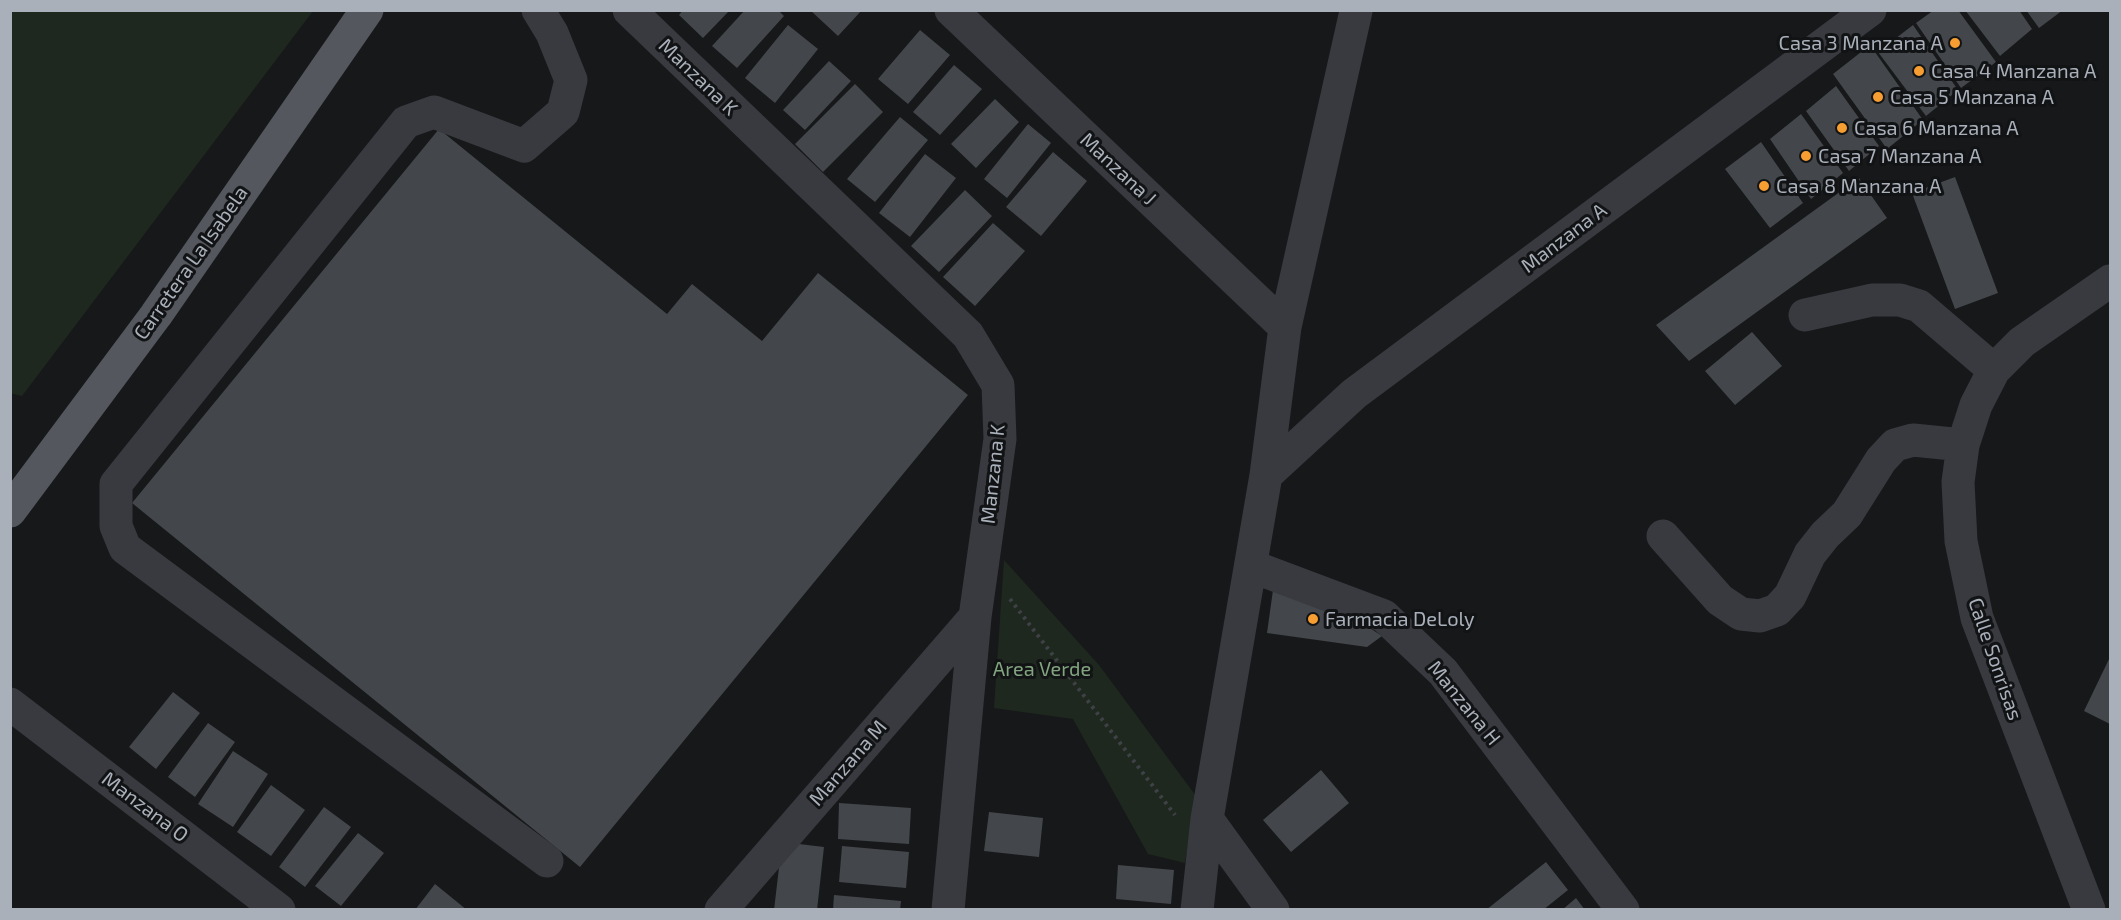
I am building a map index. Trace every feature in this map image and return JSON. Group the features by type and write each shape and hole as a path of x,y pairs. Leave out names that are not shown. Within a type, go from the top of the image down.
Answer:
{"main road":[{"name":"Carretera La Isabela","path":"10,512 156,315 367,10"}],"street":[{"path":"538,10 552,33 571,80 563,112 524,146 434,112 406,122 116,484 116,526 125,549 547,861"},
{"name":"Manzana K","path":"629,10 968,334 998,385 1000,439 975,617 948,909"},
{"name":"Manzana J","path":"951,10 1285,327"},
{"path":"1197,909 1207,819 1266,475 1285,327 1356,11 1364,10"},
{"name":"Manzana A","path":"1266,475 1354,394 1870,10"},
{"name":"Calle Sonrisas","path":"2089,909 1977,618 1960,541 1958,482 1963,445 1976,405 1994,370 2022,342 2110,281"},
{"path":"1805,315 1872,300 1900,300 1919,306 1994,370"},
{"path":"1663,536 1720,600 1741,614 1760,616 1777,610 1790,596 1810,554 1847,514 1881,460 1895,445 1914,440 1963,445"},
{"name":"Manzana H","path":"1251,566 1384,616 1443,672 1623,909"},
{"name":"Manzana M","path":"721,909 975,617"},
{"name":"Manzana O","path":"10,704 279,909"},
{"path":"1207,819 1274,909"}],"path":[{"path":"983,564 1203,851"}],"green space":[{"path":"10,11 313,11 22,396 10,393"},
{"name":"Area Verde","path":"1004,560 1099,665 1196,796 1185,863 1148,854 1073,719 994,708"}],"building":[{"path":"683,10 730,10 703,38 679,15"},
{"path":"745,10 778,10 784,16 737,68 712,46"},
{"path":"810,10 862,10 838,36"},
{"name":"Casa 3 Manzana A","path":"1934,10 1958,10 1996,62 1961,88 1916,23"},
{"path":"1965,10 2019,10 2032,29 2000,56"},
{"path":"2026,10 2063,10 2039,28"},
{"path":"788,25 818,49 775,103 745,78"},
{"name":"Casa 4 Manzana A","path":"1913,25 1958,90 1926,116 1878,52"},
{"path":"920,30 950,55 908,104 878,79"},
{"name":"Casa 5 Manzana A","path":"1870,45 1923,120 1887,149 1833,74"},
{"path":"829,61 851,81 805,130 783,110"},
{"path":"954,65 982,89 940,135 913,112"},
{"path":"855,84 883,112 823,172 795,144"},
{"name":"Casa 6 Manzana A","path":"1836,86 1879,146 1849,171 1806,111"},
{"path":"995,99 1019,122 976,168 951,144"},
{"name":"Casa 7 Manzana A","path":"1801,114 1843,173 1811,199 1770,139"},
{"path":"900,117 928,140 875,202 847,179"},
{"path":"1028,124 1051,143 1007,198 984,179"},
{"path":"439,129 667,314 692,284 762,341 818,273 968,395 580,867 132,503"},
{"name":"Casa 8 Manzana A","path":"1761,142 1803,203 1770,228 1725,169"},
{"path":"1053,152 1087,181 1041,236 1006,207"},
{"path":"925,154 956,178 910,237 879,213"},
{"path":"1955,177 1998,293 1955,309 1912,193"},
{"path":"1859,178 1887,218 1689,361 1656,325"},
{"path":"965,190 992,216 939,272 911,246"},
{"path":"993,223 1025,251 975,306 943,277"},
{"path":"1752,332 1782,366 1735,405 1705,371"},
{"name":"Farmacia DeLoly","path":"1273,590 1336,606 1382,636 1367,647 1267,633"},
{"path":"2110,657 2110,724 2084,711"},
{"path":"173,692 200,713 156,769 129,747"},
{"path":"208,723 235,742 195,797 168,777"},
{"path":"233,751 268,774 233,827 198,804"},
{"path":"1321,770 1349,803 1291,852 1263,820"},
{"path":"271,785 305,810 271,856 237,832"},
{"path":"839,803 911,808 909,844 838,839"},
{"path":"324,807 351,827 305,887 279,867"},
{"path":"989,812 1043,818 1039,857 984,851"},
{"path":"358,833 384,853 341,906 315,886"},
{"path":"782,842 824,847 817,910 774,910"},
{"path":"842,846 909,852 906,888 839,882"},
{"path":"1546,862 1568,890 1543,910 1486,910"},
{"path":"1118,865 1174,870 1171,904 1116,899"},
{"path":"435,884 467,910 415,910"},
{"path":"834,895 901,901 900,910 833,910"},
{"path":"1576,898 1585,910 1562,910"}],"place":[{"name":"Casa 3 Manzana A","path":"1955,43"},
{"name":"Casa 4 Manzana A","path":"1919,71"},
{"name":"Casa 5 Manzana A","path":"1878,97"},
{"name":"Casa 6 Manzana A","path":"1842,128"},
{"name":"Casa 7 Manzana A","path":"1806,156"},
{"name":"Casa 8 Manzana A","path":"1764,186"},
{"name":"Farmacia DeLoly","path":"1313,619"}]}
